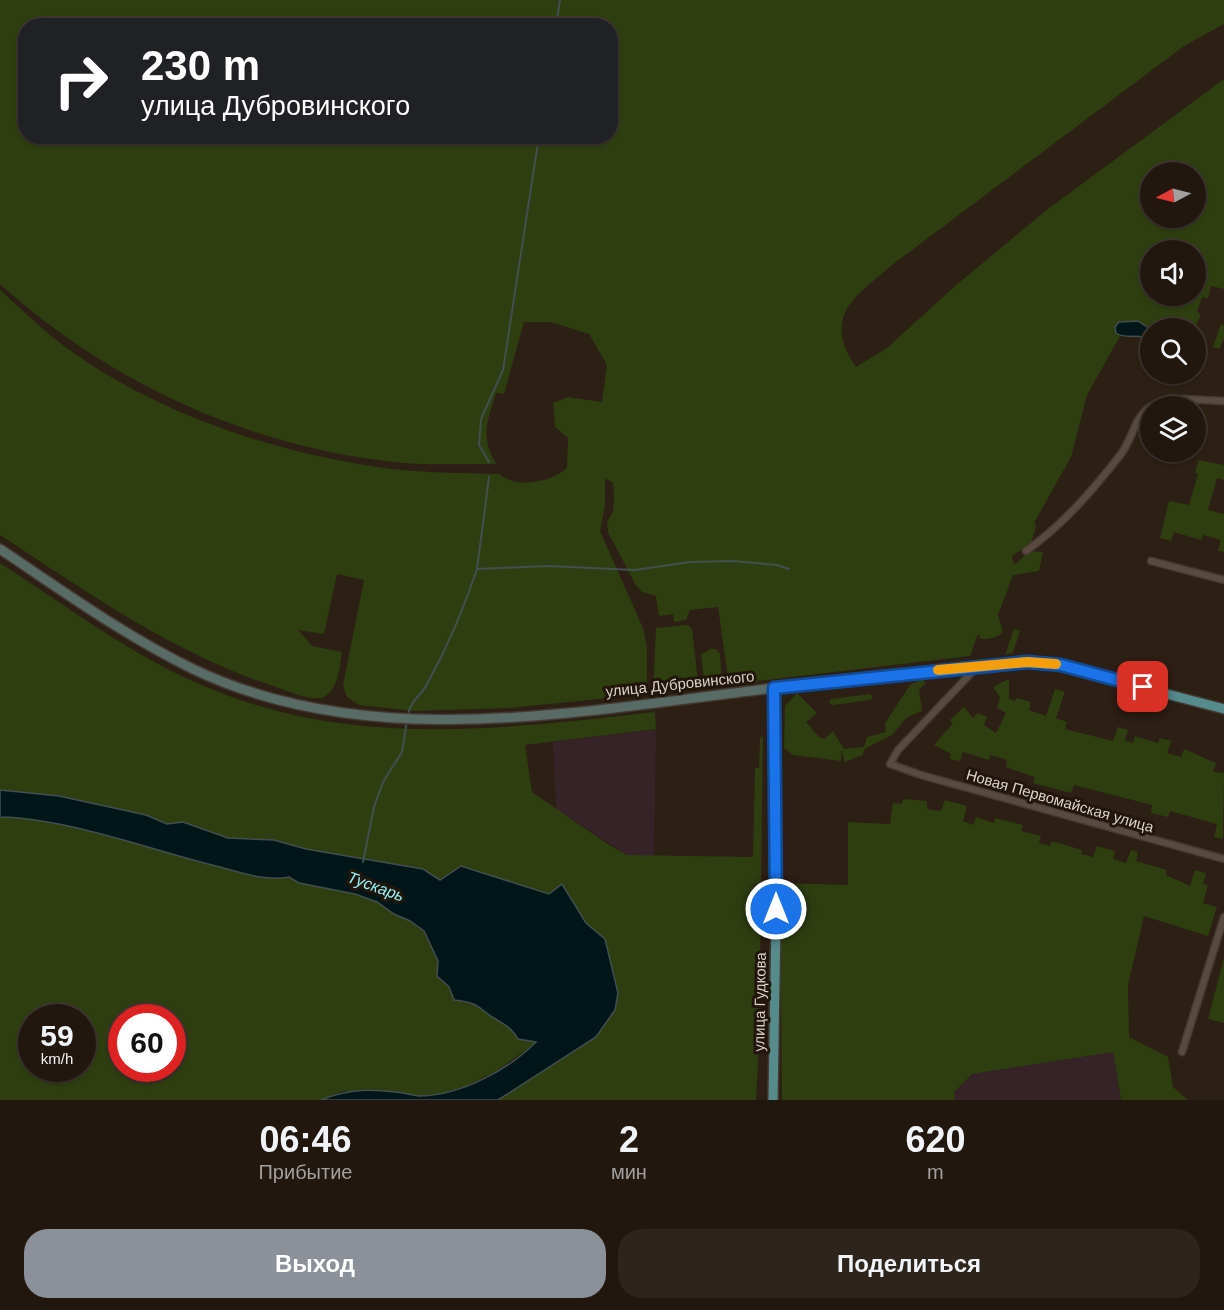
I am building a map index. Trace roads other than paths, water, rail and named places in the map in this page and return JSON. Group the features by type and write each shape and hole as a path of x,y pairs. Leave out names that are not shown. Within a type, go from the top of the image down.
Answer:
{"main road":[{"name":"улица Дубровинского","path":"0,549 127,632 192,669 238,688 290,702 334,712 394,720 421,721 536,715 1027,662 1061,665 1224,709"},
{"name":"улица Гудкова","path":"773,1100 777,877 774,688"}],"street":[{"path":"1206,400 1224,401"},
{"path":"1026,551 1069,516 1121,454 1140,419"},
{"path":"1151,561 1224,580"},
{"name":"Новая Первомайская улица","path":"977,666 898,750 890,764 921,775 1224,859"},
{"path":"1182,1052 1224,917"}],"water":[{"path":"1119,322 1140,322 1140,337 1116,333 1115,327"},
{"name":"Тускарь","path":"0,790 59,796 146,815 167,824 183,822 228,838 274,840 306,849 423,869 440,880 461,866 549,894 562,884 586,923 605,939 618,993 615,1010 596,1037 498,1100 321,1100 342,1093 371,1090 421,1096 452,1091 498,1071 536,1042 518,1039 509,1028 478,1007 454,1000 449,987 437,976 438,961 424,931 377,902 355,894 299,883 289,877 271,878 243,873 80,829 26,819 0,817"}],"waterway":[{"path":"557,18 560,0"},
{"path":"489,462 479,445 481,419 503,370 538,144"},
{"path":"477,569 489,477"},
{"path":"408,715 411,706 425,688 448,642 477,569 548,566 635,570 690,562 733,561 777,565 789,569"},
{"path":"363,862 374,807 383,782 402,752 407,720"}]}
